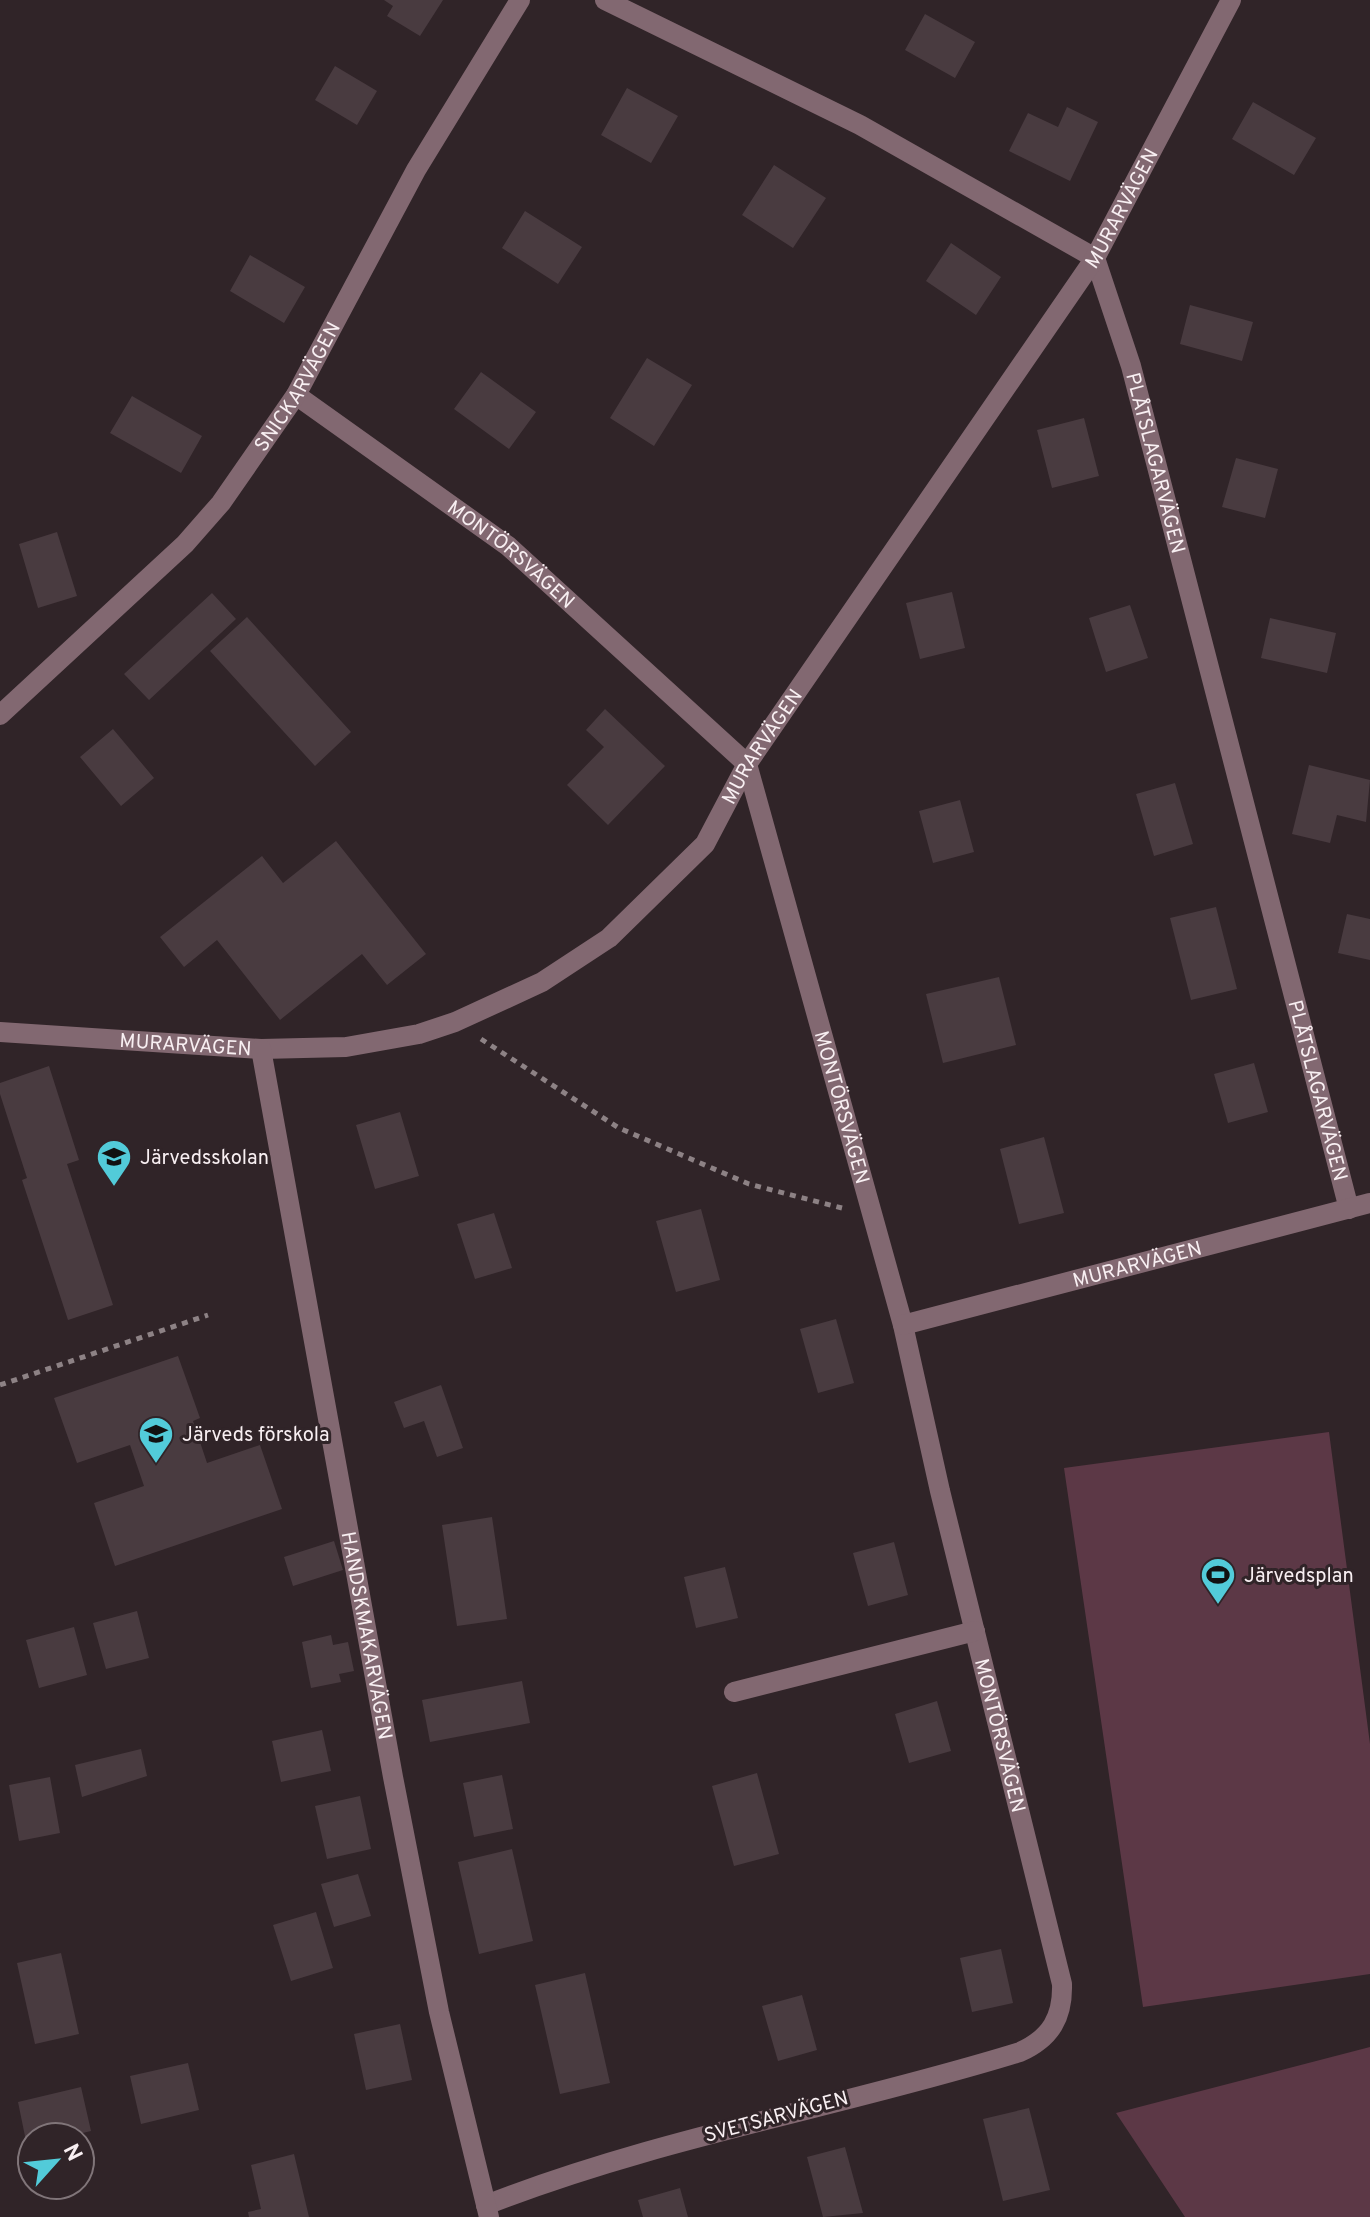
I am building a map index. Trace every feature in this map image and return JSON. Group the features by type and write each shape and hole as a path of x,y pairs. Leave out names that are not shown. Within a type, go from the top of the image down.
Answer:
{"street":[{"name":"SNICKARVÄGEN","path":"0,715 185,544 221,503 296,395 416,170 520,0"},
{"path":"605,0 860,125 1095,258"},
{"name":"MURARVÄGEN","path":"0,1032 261,1049 346,1047 419,1034 455,1022 542,982 609,938 705,844 747,764 1095,258 1231,0"},
{"name":"PLÅTSLAGARVÄGEN","path":"1095,258 1131,366 1349,1209"},
{"name":"MONTÖRSVÄGEN","path":"296,395 508,546 747,764 903,1325 975,1631 1060,1967 1062,2003 1057,2020"},
{"name":"HANDSKMAKARVÄGEN","path":"261,1049 393,1777 439,2012 487,2211"},
{"name":"MURARVÄGEN","path":"903,1325 1370,1203"},
{"path":"734,1692 975,1631"},
{"name":"SVETSARVÄGEN","path":"487,2211 550,2179 657,2147 1020,2052 1043,2041 1057,2020"}],"path":[{"path":"455,1022 619,1128 749,1184 874,1217"},
{"path":"0,1385 208,1315"}],"shaded area":[{"name":"Järvedsplan","path":"1329,1432 1370,1744 1370,1974 1143,2007 1064,1468"},
{"path":"1370,2047 1370,2217 1185,2217 1116,2113"}],"building":[{"path":"384,0 443,0 420,36 387,16 393,6"},
{"path":"925,14 975,42 955,78 905,50"},
{"path":"335,66 377,91 357,125 315,100"},
{"path":"627,88 678,116 651,163 601,135"},
{"path":"1253,102 1316,138 1294,175 1232,139"},
{"path":"1067,107 1098,122 1070,181 1009,151 1028,113 1058,127"},
{"path":"774,165 826,198 793,248 742,215"},
{"path":"525,211 582,247 558,284 502,248"},
{"path":"951,243 1001,277 976,315 926,281"},
{"path":"250,255 305,287 284,323 230,291"},
{"path":"1190,305 1253,322 1242,361 1180,344"},
{"path":"647,358 692,385 654,446 610,418"},
{"path":"481,372 536,412 509,449 454,409"},
{"path":"132,396 202,436 181,473 110,433"},
{"path":"1084,418 1099,476 1052,488 1037,430"},
{"path":"1236,458 1278,469 1265,518 1222,507"},
{"path":"57,532 77,596 38,608 19,544"},
{"path":"952,592 965,648 920,659 906,603"},
{"path":"212,593 236,619 149,700 124,674"},
{"path":"1130,605 1148,658 1106,672 1089,618"},
{"path":"247,617 351,732 315,766 210,651"},
{"path":"1270,618 1336,633 1327,673 1261,658"},
{"path":"605,709 665,766 608,825 567,785 604,747 586,730"},
{"path":"113,729 154,778 121,806 80,757"},
{"path":"1309,765 1370,780 1366,822 1337,815 1330,843 1292,834"},
{"path":"1175,783 1193,844 1154,856 1136,794"},
{"path":"960,800 974,852 933,863 919,811"},
{"path":"336,841 426,954 387,985 362,954 280,1020 217,940 184,967 160,937 262,856 283,883"},
{"path":"1216,907 1237,989 1191,1000 1170,918"},
{"path":"1347,914 1370,919 1370,960 1338,953"},
{"path":"999,977 1016,1045 943,1063 926,994"},
{"path":"1254,1063 1268,1112 1228,1123 1214,1074"},
{"path":"49,1066 79,1160 67,1164 113,1305 68,1320 22,1180 27,1178 0,1094 0,1083"},
{"path":"400,1112 419,1176 375,1189 356,1125"},
{"path":"1044,1137 1064,1213 1019,1224 1000,1149"},
{"path":"701,1209 720,1280 676,1292 656,1221"},
{"path":"494,1213 512,1268 475,1279 457,1224"},
{"path":"836,1319 854,1383 818,1393 800,1329"},
{"path":"178,1356 200,1418 193,1421 207,1463 260,1445 282,1509 115,1566 94,1503 144,1486 130,1445 77,1463 54,1398"},
{"path":"441,1385 463,1448 437,1457 424,1421 404,1428 394,1402"},
{"path":"492,1517 507,1619 457,1626 442,1525"},
{"path":"334,1541 343,1570 293,1586 284,1557"},
{"path":"894,1542 908,1595 868,1606 853,1553"},
{"path":"725,1567 738,1618 696,1628 684,1577"},
{"path":"137,1611 149,1658 106,1669 93,1623"},
{"path":"74,1627 87,1675 39,1688 26,1640"},
{"path":"331,1635 333,1645 348,1642 354,1671 339,1674 341,1682 311,1688 302,1642"},
{"path":"522,1681 530,1723 430,1742 422,1700"},
{"path":"937,1701 951,1751 909,1763 895,1714"},
{"path":"322,1730 331,1771 281,1782 272,1741"},
{"path":"141,1749 147,1776 82,1797 75,1765"},
{"path":"757,1773 779,1854 734,1866 712,1786"},
{"path":"502,1775 513,1829 474,1837 463,1783"},
{"path":"50,1777 60,1833 19,1841 9,1785"},
{"path":"360,1796 371,1849 327,1859 315,1806"},
{"path":"512,1849 533,1941 479,1954 458,1862"},
{"path":"358,1874 371,1916 334,1927 321,1884"},
{"path":"316,1912 333,1968 291,1981 273,1925"},
{"path":"1001,1949 1013,2003 972,2012 960,1958"},
{"path":"61,1953 79,2034 35,2044 17,1963"},
{"path":"585,1973 610,2083 560,2094 535,1985"},
{"path":"802,1995 817,2050 778,2061 762,2006"},
{"path":"400,2024 412,2080 366,2090 354,2034"},
{"path":"188,2063 199,2110 141,2124 130,2076"},
{"path":"81,2087 89,2121 22,2121 18,2102"},
{"path":"1029,2108 1050,2190 1003,2201 983,2119"},
{"path":"845,2147 863,2213 823,2217 807,2157"},
{"path":"294,2154 309,2217 249,2217 248,2212 261,2209 251,2165"},
{"path":"680,2188 688,2217 643,2217 638,2200"}],"place":[{"name":"Järvedsskolan","path":"114,1188"},
{"name":"Järveds förskola","path":"156,1465"},
{"name":"Järvedsplan","path":"1218,1606"}]}
